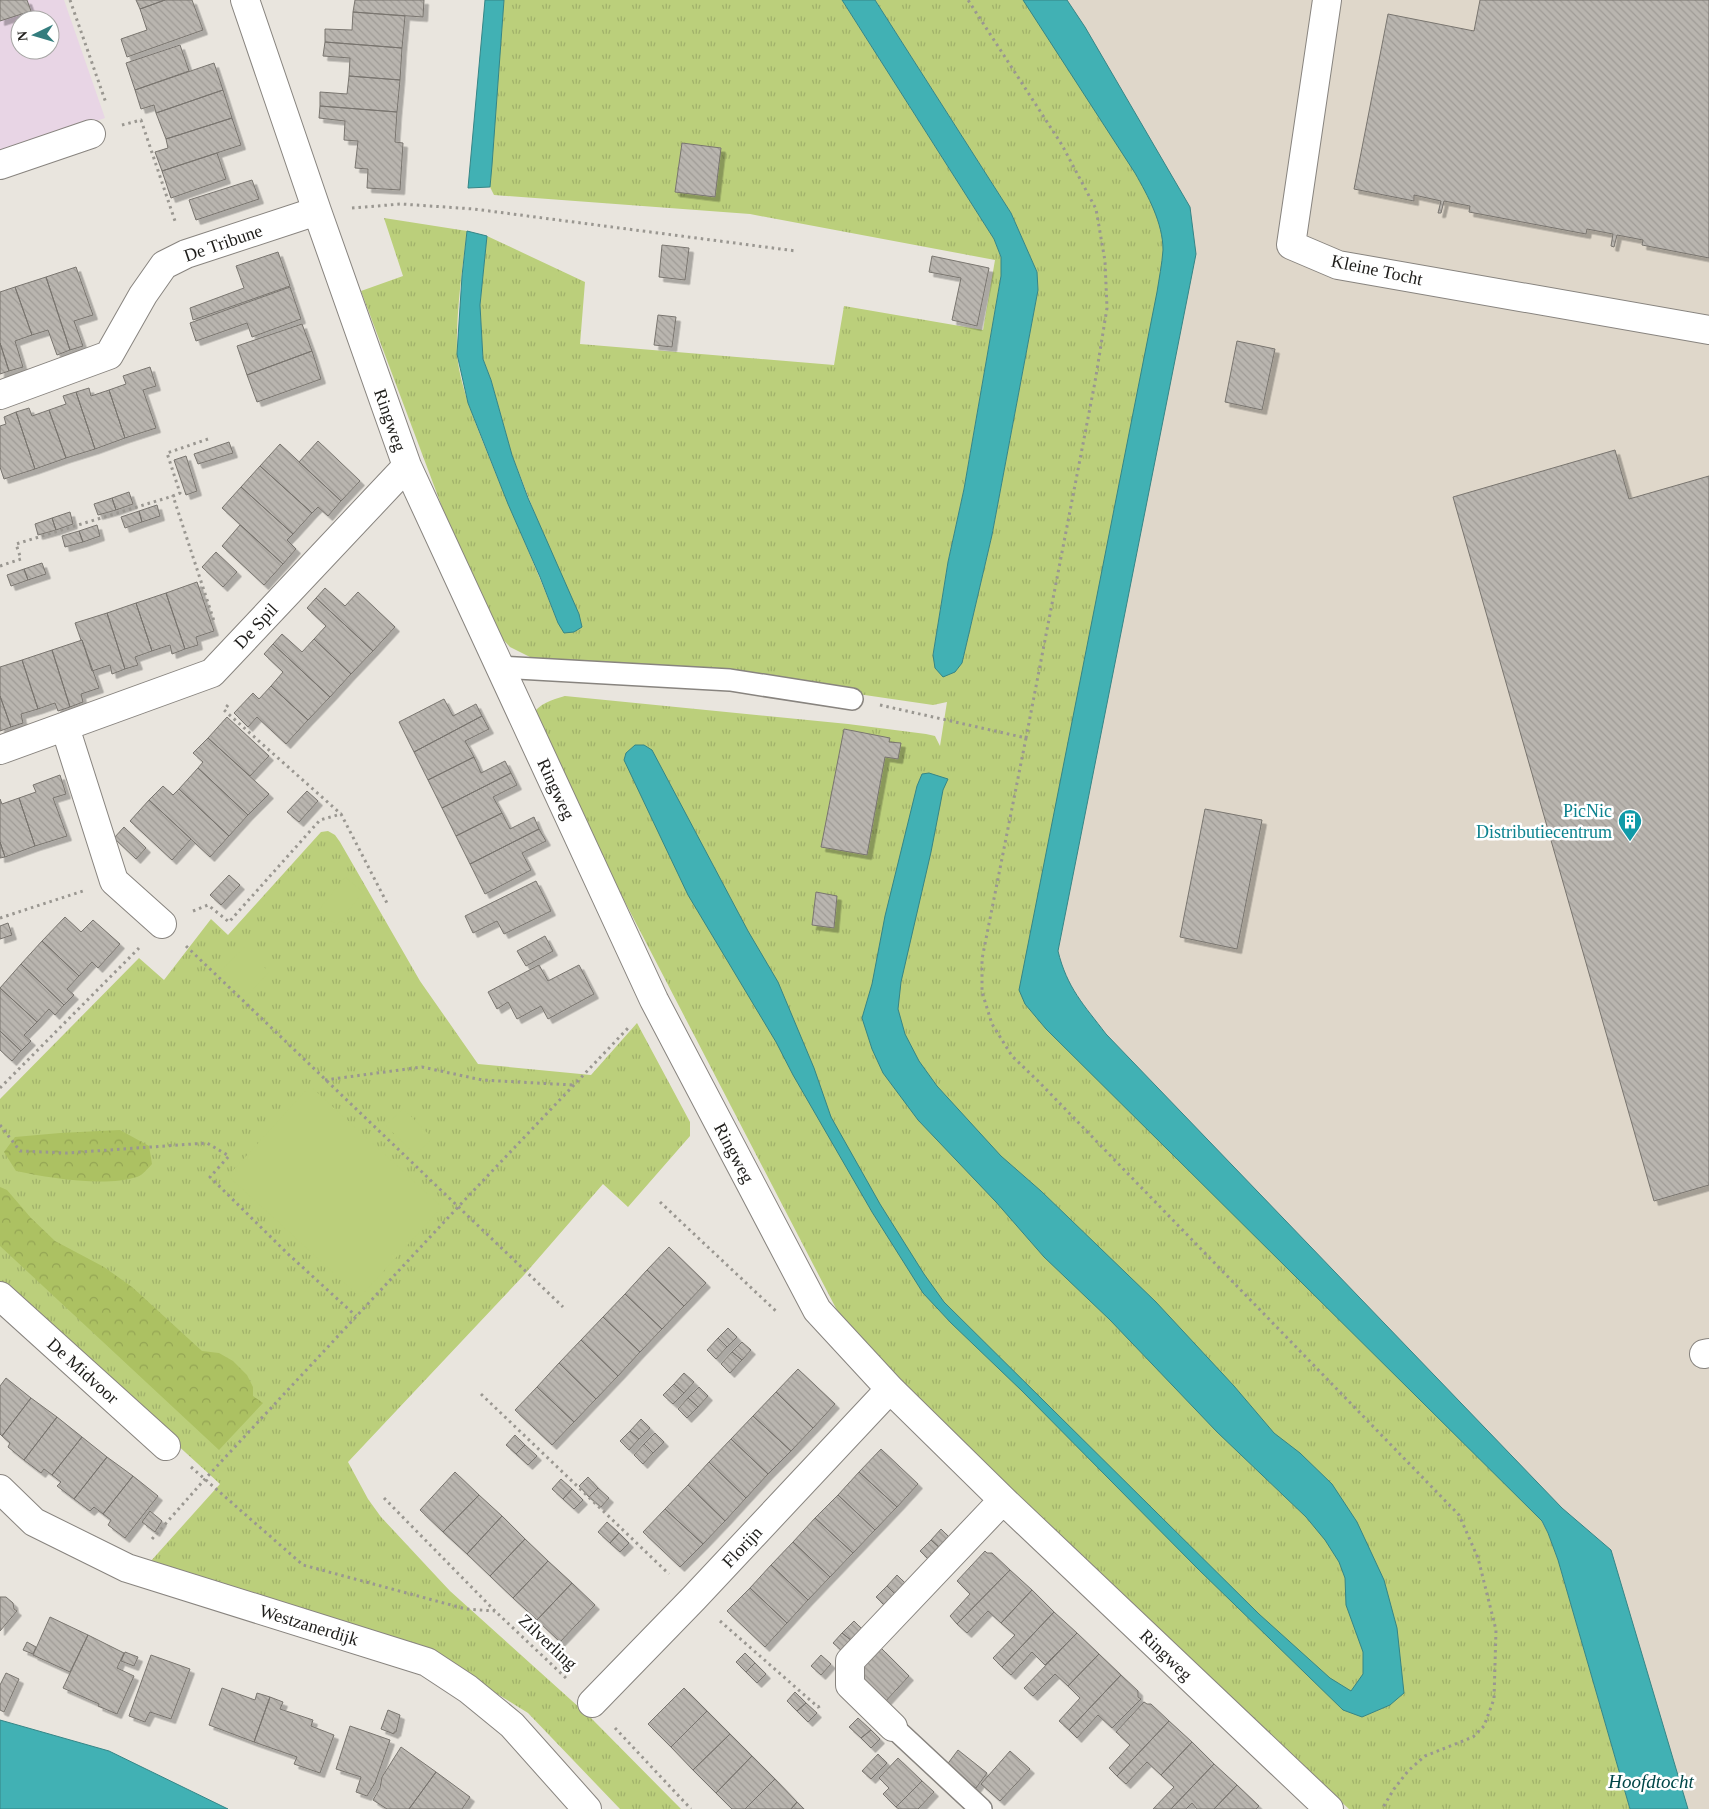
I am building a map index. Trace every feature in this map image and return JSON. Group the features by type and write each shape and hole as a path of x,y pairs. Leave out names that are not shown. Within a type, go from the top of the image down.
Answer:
{"street":[{"name":"Ringweg","path":"245,0 407,466 654,1000 818,1310 890,1389 1329,1809"},
{"name":"Kleine Tocht","path":"1327,0 1291,245 1338,265 1709,330"},
{"path":"0,166 103,131"},
{"name":"De Tribune","path":"0,395 109,355 143,294 164,265 186,254 317,211"},
{"name":"De Spil","path":"0,750 66,727 219,665 407,466"},
{"path":"66,727 114,881 162,924"},
{"name":"De Midvoor","path":"0,1296 166,1446"},
{"name":"Florijn","path":"592,1703 694,1598 890,1389"},
{"name":"Westzanerdijk","path":"0,1489 34,1522 127,1568 427,1662 468,1689 512,1725 587,1809"},
{"path":"893,1727 850,1686 850,1662 1004,1500"}],"lane":[{"path":"499,667 730,680 852,699"},
{"path":"893,1727 981,1809"}],"path":[{"path":"70,0 108,109"},
{"path":"968,0 1062,145 1096,209 1105,261 1107,308 1095,382 982,959 982,992 992,1024 1012,1056 1040,1082 1459,1516 1478,1558 1496,1630 1494,1699 1484,1726 1473,1737 1425,1756 1408,1770 1382,1809"},
{"path":"103,131 140,120 186,254"},
{"path":"317,211 401,204 474,209 796,251"},
{"path":"0,566 21,559 16,544 180,494 167,453 208,439"},
{"path":"173,496 219,665 237,694 224,710 341,814 388,905"},
{"path":"852,699 1026,738"},
{"path":"0,1088 162,924 208,905 229,922 320,820 341,814"},
{"path":"0,918 114,881"},
{"path":"162,924 563,1307"},
{"path":"148,1544 204,1479 654,1000"},
{"path":"325,1080 422,1067 482,1080 574,1085"},
{"path":"0,1125 20,1151 68,1153 207,1143 229,1156 210,1177 287,1253 356,1316"},
{"path":"660,1202 782,1317"},
{"path":"481,1394 694,1598 818,1707 850,1686"},
{"path":"166,1446 303,1565 466,1609 495,1611"},
{"name":"Zilverling","path":"384,1498 495,1611 592,1703 690,1809"}],"shaded area":[{"path":"0,0 64,0 105,118 2,153 0,152"},
{"path":"999,0 1709,0 1709,1809 1628,1809 958,1036 1054,511"}],"green space":[{"path":"504,0 842,0 994,239 1001,257 1001,276 964,489 948,562 933,655 962,663 992,535 1038,290 1037,272 1011,213 875,0 1037,0 1181,228 1041,994 1554,1511 1542,1522 1558,1560 1630,1809 1349,1809 931,1417 841,1318 545,748 531,716 542,705 565,696 848,724 926,734 935,736 940,746 947,702 933,705 734,676 540,662 510,647 484,619 361,291 403,276 384,218 467,231 457,323 458,365 468,401 485,447 558,623 540,527 512,455 491,380 483,359 480,305 487,236 585,282 580,344 834,365 844,306 983,330 995,260 750,214 494,195 490,187"},
{"path":"328,831 335,835 340,842 420,981 478,1064 591,1075 637,1023 690,1122 690,1136 628,1207 603,1184 524,1275 348,1462 368,1499 381,1517 450,1591 591,1718 681,1809 620,1809 528,1713 486,1687 150,1562 220,1484 0,1283 0,1099 139,958 164,980 211,919 228,935 321,832"},
{"path":"345,877 363,892 337,925 318,911"},
{"path":"244,947 269,972 243,1000 217,975"},
{"path":"310,1086 442,1207 360,1297 228,1176"},
{"path":"403,1108 432,1138 416,1155 386,1126"},
{"path":"120,1130 149,1146 152,1164 137,1177 124,1180 93,1181 60,1179 29,1174 16,1171 4,1152 15,1137"},
{"path":"0,1187 7,1190 31,1218 55,1241 104,1267 132,1287 202,1351 219,1353 233,1361 247,1375 253,1387 253,1396 263,1403 219,1450 0,1246"}],"water":[{"path":"485,0 504,0 492,165 490,187 468,188"},
{"path":"842,0 875,0 1011,213 1037,272 1038,290 992,535 962,663 955,672 943,677 935,668 933,655 948,562 964,489 1001,276 1001,257 994,239"},
{"name":"Hoofdtocht","path":"1023,0 1067,0 1085,27 1190,207 1196,254 1058,951 1066,975 1077,996 1106,1034 1562,1508 1611,1550 1688,1809 1630,1809 1558,1560 1542,1521 1046,1029 1025,1004 1019,990 1157,292 1163,250 1158,220 1150,200 1135,173"},
{"path":"467,231 487,236 480,305 483,359 491,380 512,455 528,498 579,614 582,627 574,632 564,633 558,623 468,403 457,354"},
{"path":"635,745 644,745 652,750 748,931 778,982 814,1068 831,1117 880,1204 944,1302 1259,1614 1330,1678 1351,1691 1363,1674 1363,1652 1346,1605 1345,1578 1339,1562 1325,1540 1306,1517 1217,1432 1110,1320 1044,1257 996,1202 918,1120 883,1073 872,1049 862,1018 872,984 885,916 917,786 922,774 929,773 948,779 943,790 931,852 901,982 898,1009 905,1034 919,1061 937,1086 1001,1156 1041,1191 1156,1302 1234,1386 1274,1433 1300,1453 1332,1484 1357,1522 1384,1580 1397,1628 1404,1693 1390,1705 1362,1717 1343,1710 1198,1569 923,1293 872,1212 776,1042 688,895 624,760 626,753"},
{"path":"0,1720 109,1751 228,1809 0,1809"}],"building":[{"path":"0,0 27,0 31,10 10,10 10,18 0,21"},
{"path":"136,0 165,0 140,9"},
{"path":"165,0 192,0 203,30 127,57 121,39 147,30 140,9"},
{"path":"355,0 424,0 423,17 353,12"},
{"path":"1480,0 1709,0 1709,258 1642,245 1643,240 1617,235 1614,247 1611,246 1613,234 1587,229 1586,234 1469,212 1470,206 1444,201 1441,213 1438,213 1441,201 1414,195 1414,201 1354,189 1388,14 1474,31"},
{"path":"353,12 405,16 402,48 325,42 325,29 352,30"},
{"path":"325,42 402,48 400,80 349,76 350,58 323,56"},
{"path":"180,45 189,71 135,90 126,63"},
{"path":"214,63 223,90 156,113 154,105 141,109 135,90"},
{"path":"349,76 400,80 397,112 320,106 320,92 347,94"},
{"path":"223,90 232,118 166,139 156,113"},
{"path":"320,106 397,112 395,142 403,143 400,190 367,188 368,169 355,168 358,141 344,140 345,121 319,118"},
{"path":"232,118 241,145 162,171 155,152 168,148 166,139"},
{"path":"682,143 721,148 715,197 675,192"},
{"path":"217,153 226,179 171,198 162,171"},
{"path":"252,180 259,199 196,220 189,200"},
{"path":"662,245 689,248 685,280 659,277"},
{"path":"278,252 290,286 193,320 190,308 244,288 236,266"},
{"path":"932,256 989,268 977,326 952,320 961,278 929,272"},
{"path":"76,267 93,315 74,321 83,346 70,350 46,277"},
{"path":"46,277 70,350 57,355 48,330 32,335 15,287"},
{"path":"15,287 32,335 15,341 23,367 9,371 0,343 0,292"},
{"path":"290,287 301,319 252,337 247,323 196,341 190,323"},
{"path":"658,315 676,317 672,347 654,345"},
{"path":"302,324 312,351 247,375 237,346"},
{"path":"1237,341 1275,349 1262,410 1225,402"},
{"path":"0,343 9,371 0,374"},
{"path":"312,351 321,379 257,402 247,375"},
{"path":"150,367 156,386 143,390 156,428 125,438 109,390 126,384 123,376"},
{"path":"89,388 91,396 109,390 125,438 95,449 76,392"},
{"path":"76,392 95,449 66,458 49,410 66,404 63,396"},
{"path":"29,408 32,416 49,410 66,458 35,469 16,412"},
{"path":"16,412 35,469 4,479 0,467 0,426 6,424 4,417"},
{"path":"318,441 360,481 341,501 299,462"},
{"path":"229,442 233,453 198,464 194,454"},
{"path":"280,444 341,501 328,516 318,507 312,513 260,466"},
{"name":"PicNic Distributiecentrum","path":"1615,450 1629,499 1709,476 1709,1185 1654,1201 1453,497"},
{"path":"186,456 197,491 186,495 174,460"},
{"path":"260,466 312,513 293,534 241,487"},
{"path":"241,487 293,534 287,540 296,549 283,564 222,508"},
{"path":"129,492 133,504 116,510 112,498"},
{"path":"112,498 116,510 98,515 94,504"},
{"path":"157,505 160,516 142,522 139,511"},
{"path":"139,511 142,522 125,528 121,517"},
{"path":"70,512 73,524 56,530 52,518"},
{"path":"52,518 56,530 38,535 35,524"},
{"path":"97,525 100,536 83,542 79,531"},
{"path":"240,525 283,564 264,585 222,546"},
{"path":"79,531 83,542 65,547 62,536"},
{"path":"216,552 237,572 223,587 202,567"},
{"path":"42,563 46,574 28,580 24,569"},
{"path":"24,569 28,580 11,586 7,575"},
{"path":"197,582 214,631 196,637 198,645 185,649 166,593"},
{"path":"325,588 345,606 358,592 395,627 373,651 316,598"},
{"path":"166,593 185,649 172,654 170,645 152,651 136,603"},
{"path":"316,598 373,651 351,674 314,639 326,626 307,608"},
{"path":"136,603 152,651 135,657 138,665 125,669 107,613"},
{"path":"107,613 125,669 112,674 110,665 92,671 75,623"},
{"path":"282,634 302,652 314,639 351,674 330,697 273,644"},
{"path":"82,640 99,688 81,694 83,702 70,707 52,650"},
{"path":"273,644 330,697 308,720 271,686 283,672 264,654"},
{"path":"52,650 70,707 58,711 55,703 38,709 22,660"},
{"path":"22,660 38,709 21,714 23,723 11,727 0,696 0,667"},
{"path":"271,686 308,720 286,744 257,717 248,727 234,713 253,693 259,699"},
{"path":"0,696 11,727 0,731"},
{"path":"444,699 453,716 476,704 482,716 414,752 399,722"},
{"path":"482,716 489,729 465,741 474,757 428,780 414,752"},
{"path":"227,717 269,756 250,776 208,738"},
{"path":"844,729 890,738 889,742 901,743 898,759 885,757 867,855 821,847"},
{"path":"208,738 269,794 248,815 198,768 203,762 193,753"},
{"path":"474,757 481,773 505,761 511,773 442,808 428,780"},
{"path":"198,768 248,815 229,836 179,789"},
{"path":"511,773 517,785 493,797 502,813 456,836 442,808"},
{"path":"60,775 66,794 53,798 67,836 35,846 19,798 36,792 33,785"},
{"path":"163,786 173,795 179,789 229,836 210,857 149,800"},
{"path":"307,791 318,801 299,822 287,812"},
{"path":"19,798 35,846 5,857 0,842 0,799 2,804"},
{"path":"149,800 191,839 172,860 130,821"},
{"path":"1205,809 1262,820 1237,949 1180,937"},
{"path":"502,813 510,829 534,817 539,829 470,864 456,836"},
{"path":"124,827 146,848 136,859 114,838"},
{"path":"539,829 546,841 522,853 531,870 485,894 470,864"},
{"path":"0,842 5,857 0,858"},
{"path":"229,875 240,885 221,905 210,895"},
{"path":"536,881 551,911 504,934 497,921 473,933 465,916"},
{"path":"816,892 837,896 834,928 812,925"},
{"path":"65,917 81,932 93,920 120,944 98,968 92,962 79,976 42,941"},
{"path":"8,923 12,935 0,939 0,926"},
{"path":"545,936 553,951 526,966 517,951"},
{"path":"42,941 79,976 67,989 74,995 64,1005 21,964"},
{"path":"21,964 64,1005 55,1015 49,1009 37,1022 0,988"},
{"path":"539,965 548,981 579,965 594,994 548,1019 541,1006 517,1019 508,1002 497,1009 488,992"},
{"path":"0,988 37,1022 24,1035 31,1041 21,1051 0,1031"},
{"path":"0,1031 21,1051 12,1061 0,1050"},
{"path":"669,1247 706,1283 684,1306 647,1270"},
{"path":"647,1270 684,1306 662,1329 625,1294"},
{"path":"625,1294 662,1329 640,1352 603,1317"},
{"path":"603,1317 640,1352 618,1376 581,1340"},
{"path":"728,1328 737,1337 727,1347 718,1338"},
{"path":"718,1338 727,1347 716,1359 707,1350"},
{"path":"581,1340 618,1376 596,1399 559,1363"},
{"path":"742,1342 751,1350 742,1360 732,1352"},
{"path":"732,1352 742,1360 730,1373 721,1364"},
{"path":"559,1363 596,1399 574,1422 537,1387"},
{"path":"798,1369 835,1404 813,1428 776,1392"},
{"path":"684,1373 694,1382 684,1393 674,1384"},
{"path":"6,1378 31,1398 2,1436 0,1434 0,1386"},
{"path":"674,1384 684,1393 673,1404 663,1395"},
{"path":"537,1387 574,1422 552,1445 515,1410"},
{"path":"699,1387 708,1396 698,1407 688,1398"},
{"path":"776,1392 813,1428 791,1451 753,1416"},
{"path":"31,1398 57,1417 24,1460 8,1447 10,1443 2,1436"},
{"path":"688,1398 698,1407 687,1418 678,1409"},
{"path":"753,1416 791,1451 768,1474 731,1439"},
{"path":"57,1417 82,1437 52,1475 44,1469 41,1473 24,1460"},
{"path":"641,1419 650,1428 639,1439 630,1431"},
{"path":"630,1431 639,1439 629,1450 620,1441"},
{"path":"655,1433 664,1442 653,1453 644,1444"},
{"path":"515,1435 525,1445 516,1454 506,1445"},
{"path":"82,1437 107,1457 74,1499 57,1486 61,1482 52,1475"},
{"path":"731,1439 768,1474 746,1498 709,1462"},
{"path":"644,1444 653,1453 643,1464 634,1455"},
{"path":"525,1445 537,1456 528,1465 516,1454"},
{"path":"881,1449 918,1484 897,1507 859,1472"},
{"path":"107,1457 133,1476 103,1514 94,1507 90,1511 74,1499"},
{"path":"709,1462 746,1498 725,1521 688,1485"},
{"path":"455,1472 479,1495 443,1532 420,1510"},
{"path":"859,1472 897,1507 875,1530 838,1495"},
{"path":"133,1476 158,1496 125,1538 108,1525 111,1520 103,1514"},
{"path":"588,1477 598,1488 589,1497 579,1486"},
{"path":"561,1479 572,1489 563,1499 552,1489"},
{"path":"688,1485 725,1521 703,1544 665,1509"},
{"path":"598,1488 609,1498 601,1507 589,1497"},
{"path":"572,1489 583,1500 574,1509 563,1499"},
{"path":"479,1495 502,1516 467,1554 443,1532"},
{"path":"838,1495 875,1530 853,1553 815,1518"},
{"path":"665,1509 703,1544 680,1567 643,1532"},
{"path":"150,1511 162,1521 155,1532 142,1522"},
{"path":"502,1516 525,1539 490,1576 467,1554"},
{"path":"815,1518 853,1553 830,1577 793,1542"},
{"path":"607,1522 619,1533 610,1543 598,1532"},
{"path":"941,1529 950,1538 940,1548 931,1540"},
{"path":"619,1533 629,1543 620,1552 610,1543"},
{"path":"525,1539 548,1561 513,1598 490,1576"},
{"path":"931,1540 940,1548 929,1560 920,1551"},
{"path":"793,1542 830,1577 808,1600 771,1565"},
{"path":"985,1551 992,1553 1010,1570 957,1624 950,1616 970,1594 957,1581"},
{"path":"548,1561 572,1583 537,1620 513,1598"},
{"path":"771,1565 808,1600 787,1623 750,1588"},
{"path":"1010,1570 1032,1590 1001,1623 988,1611 967,1633 957,1624"},
{"path":"897,1575 906,1584 896,1595 887,1586"},
{"path":"572,1583 595,1605 560,1642 537,1620"},
{"path":"887,1586 896,1595 885,1606 876,1597"},
{"path":"750,1588 787,1623 765,1647 727,1611"},
{"path":"1032,1590 1054,1612 1002,1667 993,1658 1015,1635 1001,1623"},
{"path":"0,1597 6,1597 13,1603 14,1609 17,1611 0,1631"},
{"path":"1054,1612 1077,1633 1045,1665 1032,1652 1011,1675 1002,1667"},
{"path":"50,1617 88,1635 70,1672 33,1655"},
{"path":"854,1621 863,1630 852,1641 842,1633"},
{"path":"842,1633 852,1641 842,1651 833,1643"},
{"path":"1077,1633 1099,1654 1068,1686 1055,1674 1033,1696 1024,1688"},
{"path":"88,1635 124,1653 117,1668 134,1676 117,1714 63,1688"},
{"path":"27,1642 36,1647 33,1654 23,1650"},
{"path":"881,1648 909,1676 884,1703 855,1675"},
{"path":"125,1652 138,1657 134,1666 121,1661"},
{"path":"745,1653 755,1663 746,1672 736,1662"},
{"path":"1099,1654 1121,1675 1069,1730 1059,1721 1080,1698 1068,1686"},
{"path":"151,1655 190,1669 171,1719 150,1712 145,1722 129,1716"},
{"path":"821,1655 831,1664 821,1675 811,1666"},
{"path":"755,1663 766,1674 757,1683 746,1672"},
{"path":"6,1673 19,1679 4,1712 0,1710 0,1685"},
{"path":"1121,1675 1138,1691 1138,1697 1141,1699 1112,1728 1098,1715 1077,1738 1069,1730"},
{"path":"222,1688 255,1700 257,1693 270,1697 254,1742 209,1725"},
{"path":"684,1688 707,1711 671,1747 648,1724"},
{"path":"795,1692 806,1703 797,1711 787,1701"},
{"path":"270,1697 283,1702 280,1709 313,1720 311,1726 334,1735 320,1773 294,1764 297,1757 254,1742"},
{"path":"1144,1702 1151,1704 1169,1721 1117,1776 1109,1768 1130,1745 1116,1732"},
{"path":"806,1703 817,1713 808,1722 797,1711"},
{"path":"388,1710 400,1715 394,1734 381,1729"},
{"path":"707,1711 730,1734 693,1770 671,1747"},
{"path":"858,1718 871,1730 861,1738 849,1727"},
{"path":"1169,1721 1192,1742 1161,1775 1147,1762 1126,1784 1117,1776"},
{"path":"350,1726 390,1740 375,1783 367,1796 356,1792 361,1777 336,1769"},
{"path":"871,1730 880,1739 871,1748 861,1738"},
{"path":"730,1734 752,1756 716,1793 693,1770"},
{"path":"1192,1742 1214,1764 1171,1809 1153,1809 1174,1787 1161,1775"},
{"path":"401,1747 436,1772 409,1809 387,1809 373,1800 380,1788 382,1777"},
{"path":"958,1750 987,1773 976,1788 946,1766"},
{"path":"1010,1751 1030,1769 1000,1801 981,1784"},
{"path":"878,1754 887,1763 871,1779 862,1771"},
{"path":"752,1756 775,1779 745,1809 732,1809 716,1793"},
{"path":"898,1758 922,1781 896,1807 883,1794 889,1788 879,1778"},
{"path":"1214,1764 1237,1785 1214,1809 1197,1809 1192,1803 1186,1809 1171,1809"},
{"path":"436,1772 470,1797 462,1809 409,1809"},
{"path":"775,1779 797,1802 791,1809 745,1809"},
{"path":"922,1781 934,1792 918,1809 899,1809 896,1807"},
{"path":"1237,1785 1259,1806 1256,1809 1214,1809"},
{"path":"797,1802 804,1809 791,1809"}],"place":[{"name":"PicNic Distributiecentrum","path":"1630,842"}]}
